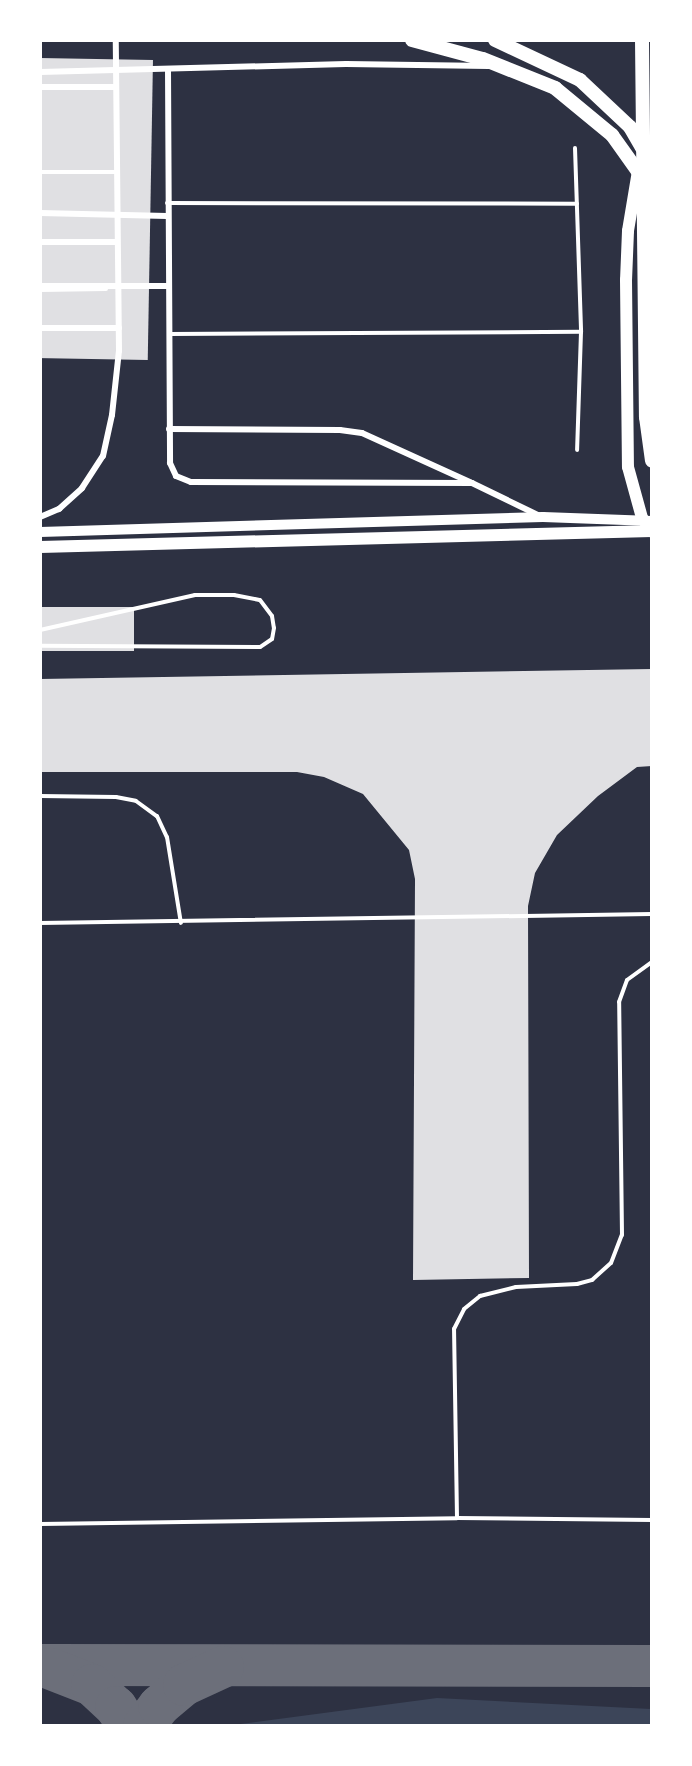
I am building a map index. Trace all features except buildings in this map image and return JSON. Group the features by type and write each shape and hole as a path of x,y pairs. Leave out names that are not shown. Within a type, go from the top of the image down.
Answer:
{"highway":[{"path":"412,40 504,66 555,88 585,109 634,164 651,196"},
{"path":"495,40 580,80 630,127 651,164"},
{"path":"642,40 646,417 651,461"}],"main road":[{"path":"642,149 628,231 627,415 632,489 642,518 651,532"},
{"path":"40,547 651,532"}],"street":[{"path":"40,517 59,509 82,488 103,456 112,415 119,328 116,40"},
{"path":"40,72 346,63 504,66"},
{"path":"168,69 167,216 171,470 181,480 191,482 472,483"},
{"path":"40,87 116,87"},
{"path":"40,213 167,216"},
{"path":"40,242 117,242"},
{"path":"40,288 168,286"},
{"path":"40,328 119,328"},
{"path":"169,429 340,430 362,433 543,517"},
{"path":"40,532 543,517 651,521"}],"lane":[{"path":"575,148 581,332 577,450"},
{"path":"40,172 116,172"},
{"path":"167,204 577,204"},
{"path":"40,288 118,289"},
{"path":"168,334 581,332"},
{"path":"40,630 74,626 195,595 234,595 260,600 272,616 274,628 272,639 260,647 40,646"},
{"path":"40,796 126,799 136,801 158,816 167,837 181,923"},
{"path":"40,923 181,923 651,914"},
{"path":"457,1518 454,1329 464,1309 480,1296 516,1287 577,1284 592,1280 611,1263 622,1235 619,1002 627,980 651,962"},
{"path":"40,1524 457,1518 651,1520"}],"shaded area":[{"path":"437,1698 651,1709 651,1725 233,1725"}],"taxiway":[{"path":"40,1665 652,1666"},
{"path":"144,1726 159,1706 184,1685 223,1667"},
{"path":"51,1669 92,1685 116,1707 128,1726"}]}
